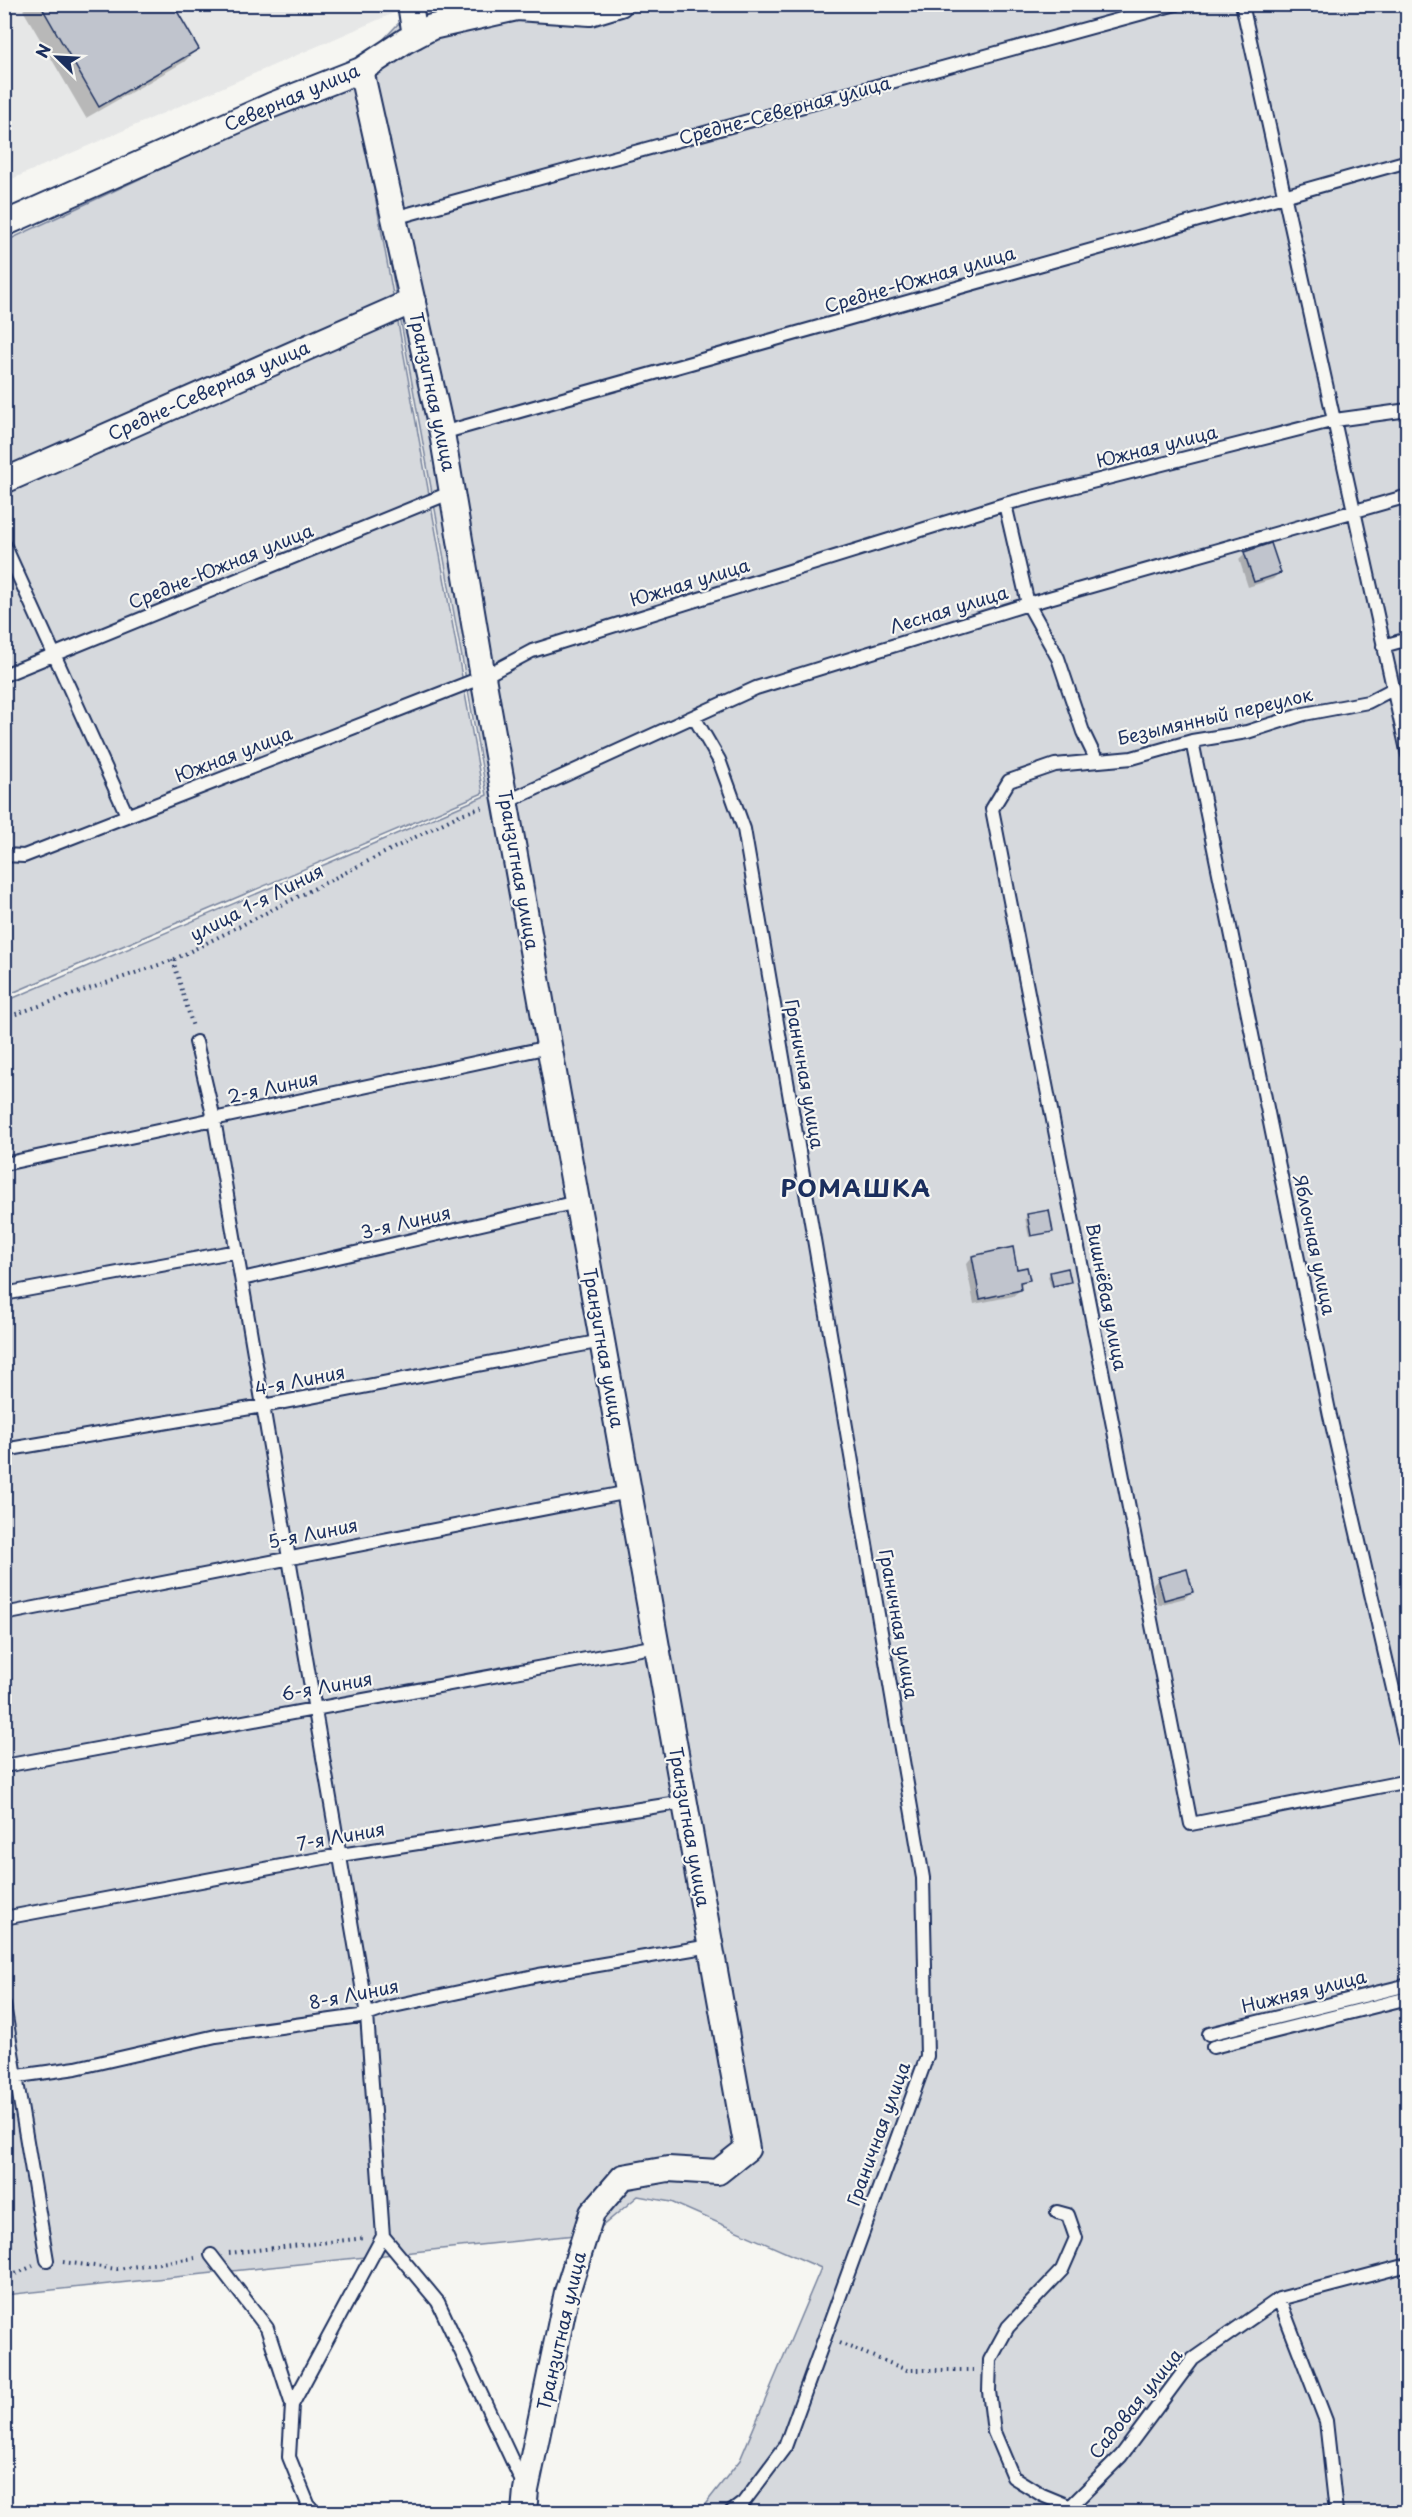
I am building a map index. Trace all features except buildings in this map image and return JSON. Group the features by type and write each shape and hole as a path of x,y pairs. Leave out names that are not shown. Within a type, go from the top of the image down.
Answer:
{"street":[{"path":"410,4 415,36"},
{"name":"Северная улица","path":"4,224 272,105 361,70 432,27 517,8 590,13 620,4"},
{"name":"Транзитная улица","path":"361,70 442,434 483,677 511,800 549,1047 747,2149 718,2172 668,2169 623,2177 592,2213 567,2292 525,2501"},
{"name":"Средне-Северная улица","path":"4,481 413,301"}],"lane":[{"name":"Средне-Северная улица","path":"394,218 1176,4"},
{"path":"1242,4 1407,755"},
{"name":"Средне-Южная улица","path":"442,434 1407,161"},
{"name":"Южная улица","path":"4,855 24,856 483,677 532,651 1005,504 1335,420 1407,410"},
{"name":"Средне-Южная улица","path":"4,675 452,492"},
{"name":"Лесная улица","path":"511,800 756,688 1028,604 1354,513 1407,496"},
{"path":"1005,504 1028,604 1058,658 1083,732 1096,759"},
{"path":"4,544 127,815"},
{"path":"1383,646 1407,639"},
{"name":"Безымянный переулок","path":"1009,781 1055,765 1096,759 1132,758 1192,741 1247,732 1304,714 1368,702 1393,689"},
{"name":"Граничная улица","path":"694,717 719,760 744,829 923,1878 927,2056 785,2447 743,2503 731,2512"},
{"name":"Яблочная улица","path":"1192,741 1330,1416 1407,1754"},
{"name":"Вишнёвая улица","path":"1009,781 992,809 1191,1824 1407,1781"},
{"path":"196,1042 214,1119 367,2015 383,2236 292,2405"},
{"name":"2-я Линия","path":"4,1164 549,1047"},
{"name":"3-я Линия","path":"242,1279 577,1202"},
{"path":"4,1294 237,1251"},
{"name":"4-я Линия","path":"4,1450 263,1406 602,1341"},
{"name":"5-я Линия","path":"4,1614 289,1556 629,1492"},
{"name":"6-я Линия","path":"4,1766 315,1707 657,1646"},
{"name":"7-я Линия","path":"4,1918 340,1855 685,1802"},
{"name":"8-я Линия","path":"11,2077 76,2067 216,2036 367,2015 389,2007 539,1975 711,1946"},
{"name":"Нижняя улица","path":"1209,2034 1407,1985"},
{"path":"1213,2047 1407,1998"},
{"path":"4,2005 11,2077 47,2260"},
{"path":"1058,2212 1068,2215 1076,2238 1062,2270 1008,2326 990,2360 989,2391 994,2432 1013,2477 1068,2510"},
{"path":"383,2236 438,2302 525,2501"},
{"path":"211,2255 267,2328 292,2405 289,2457 308,2504 314,2512"},
{"name":"Садовая улица","path":"1068,2510 1121,2456 1193,2359 1279,2299 1407,2265"},
{"path":"1279,2299 1326,2421 1336,2512"}],"path":[{"name":"улица 1-я Линия","path":"4,1015 10,1016 173,960 461,814 511,800"},
{"path":"173,960 196,1042"},
{"path":"825,2338 907,2370 989,2370"}],"shaded area":[{"path":"481,4 1407,5 1407,2512 699,2512 740,2460 821,2268 671,2202 638,2196 594,2233 5,2295 4,1002 487,795 355,70 398,24"},
{"path":"5,5 402,5 403,9 5,182"},
{"path":"354,79 483,793 5,996 4,242"}],"district":[{"name":"РОМАШКА","path":"856,1189"}]}
